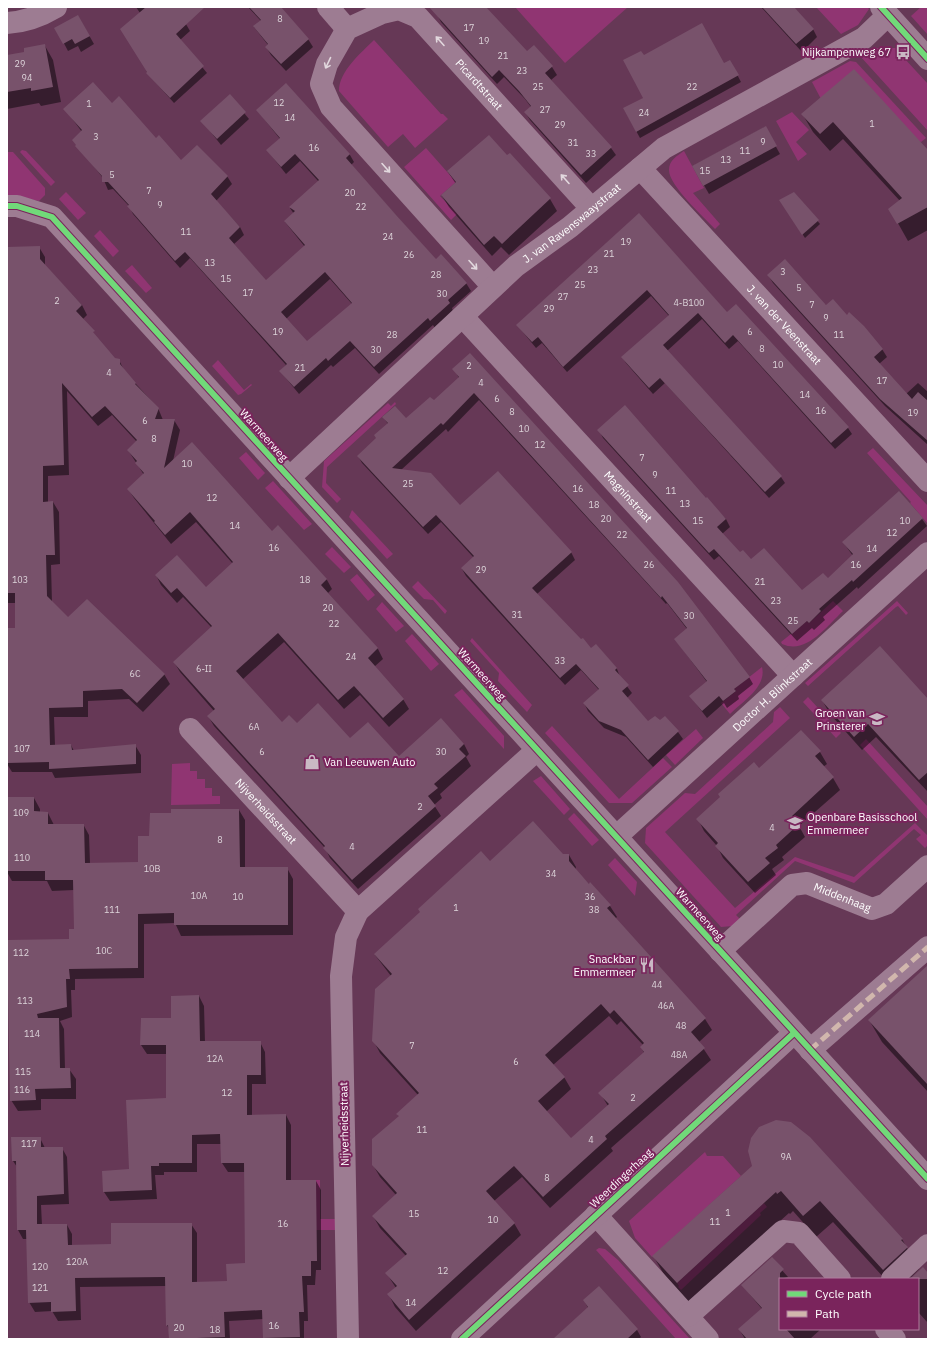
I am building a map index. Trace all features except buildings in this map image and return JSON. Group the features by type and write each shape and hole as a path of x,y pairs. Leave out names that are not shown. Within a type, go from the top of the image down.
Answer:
{"street":[{"path":"7,23 17,22 42,15 56,7"},
{"path":"328,7 347,30 327,64 321,84 331,107 493,287"},
{"name":"Picardtstraat","path":"347,30 382,13 399,9 418,17 591,208"},
{"path":"884,11 928,59"},
{"name":"J. van Ravenswaaystraat","path":"289,478 516,266 570,227 664,148 864,38 884,11"},
{"name":"J. van der Veenstraat","path":"640,168 928,481"},
{"name":"Warmeerweg","path":"7,206 17,206 52,217 617,836 928,1180"},
{"name":"Magninstraat","path":"463,317 793,676"},
{"name":"Doctor H. Blinkstraat","path":"617,836 928,553"},
{"name":"Nijverheidsstraat","path":"190,729 358,912"},
{"name":"Nijverheidsstraat","path":"348,1339 341,976 346,937 358,912 537,750"},
{"name":"Middenhaag","path":"720,951 792,885 807,883 872,909 886,904 928,866"},
{"path":"810,1050 928,947"},
{"name":"Weerdingerhaag","path":"462,1339 794,1033"},
{"path":"596,1215 708,1339"},
{"path":"688,1316 782,1230 798,1233 839,1278"},
{"path":"893,1278 928,1246"},
{"path":"887,1330 895,1339"}],"shaded area":[{"path":"515,7 628,7 565,63"},
{"path":"816,7 867,7 869,9 858,25 841,34"},
{"path":"921,7 928,7 928,35 911,16"},
{"path":"374,40 441,114 448,119 415,148 403,134 388,147 339,91 343,76 347,70 357,57"},
{"path":"902,45 905,48 904,58 928,84 928,131 860,56 874,48 898,48"},
{"path":"850,61 856,62 926,138 921,142 821,99 812,82"},
{"path":"792,112 809,130 796,142 807,154 798,161 776,121"},
{"path":"426,148 456,182 440,196 457,214 451,220 404,167"},
{"path":"22,150 26,151 55,182 51,186 20,152"},
{"path":"684,151 704,188 693,193 720,224 715,229 681,193 671,177 669,170 670,164"},
{"path":"7,152 13,152 45,188 45,195 39,201 7,195"},
{"path":"66,192 86,213 78,220 59,199"},
{"path":"100,230 119,251 113,257 94,236"},
{"path":"132,265 152,288 146,293 125,271"},
{"path":"218,360 244,390 251,384 252,385 238,395 212,366"},
{"path":"395,402 396,404 327,467 326,483 341,499 337,503 322,487 324,461 388,403 391,406"},
{"path":"873,448 928,506 928,524 910,503 911,502 867,453"},
{"path":"246,452 265,473 258,480 239,458"},
{"path":"273,481 312,524 304,530 265,488"},
{"path":"352,510 393,554 387,559 349,517"},
{"path":"332,547 351,567 344,573 325,554"},
{"path":"357,574 375,595 368,601 350,580"},
{"path":"418,581 447,611 445,614 433,600 424,599 412,587"},
{"path":"833,601 843,611 815,638 799,646 782,644 781,642 807,621 809,623"},
{"path":"897,601 908,613 906,615 898,606 896,607 808,686 805,683"},
{"path":"382,602 404,626 396,632 376,609"},
{"path":"412,634 439,664 431,671 405,641"},
{"path":"472,638 532,705 527,712 498,681 499,673 470,641"},
{"path":"762,667 763,674 757,687 747,699 730,714 721,703 736,691 734,689"},
{"path":"462,689 504,736 504,749 454,695"},
{"path":"808,697 841,733 836,738 803,702"},
{"path":"780,707 790,718 665,832 735,908 795,857 854,877 915,823 928,836 928,845 925,848 916,839 921,835 914,829 854,883 795,861 736,915 742,921 733,926 721,927 645,843 646,828 685,793 695,794 773,722 774,712"},
{"path":"552,726 619,799 663,758 672,767 632,803 609,803 545,733"},
{"path":"696,729 703,738 675,765 666,755"},
{"path":"866,739 928,807 928,820 860,745"},
{"path":"190,763 190,771 197,771 197,779 205,779 205,788 212,788 212,796 220,796 220,804 171,805 172,764"},
{"path":"541,776 570,809 564,815 533,781"},
{"path":"574,813 599,840 592,846 568,819"},
{"path":"615,858 637,882 635,896 608,865"},
{"path":"705,1152 707,1156 723,1156 741,1176 652,1257 635,1238 629,1221"},
{"path":"316,1180 320,1180 320,1219 336,1219 336,1230 316,1230"},
{"path":"764,1203 767,1207 760,1213 761,1215 681,1290 677,1283"},
{"path":"599,1248 605,1249 618,1260 690,1339 676,1339 596,1250"}],"marked path":[{"path":"810,1050 928,947"}],"cycle path":[{"path":"881,7 928,59"},
{"path":"7,206 17,206 52,217 928,1179"},
{"path":"462,1339 794,1033"}],"place":[{"name":"Nijkampenweg 67","path":"903,52"},
{"name":"Groen van Prinsterer","path":"877,719"},
{"name":"Van Leeuwen Auto","path":"312,762"},
{"name":"Openbare Basisschool Emmermeer","path":"795,823"},
{"name":"Snackbar Emmermeer","path":"647,965"}]}
